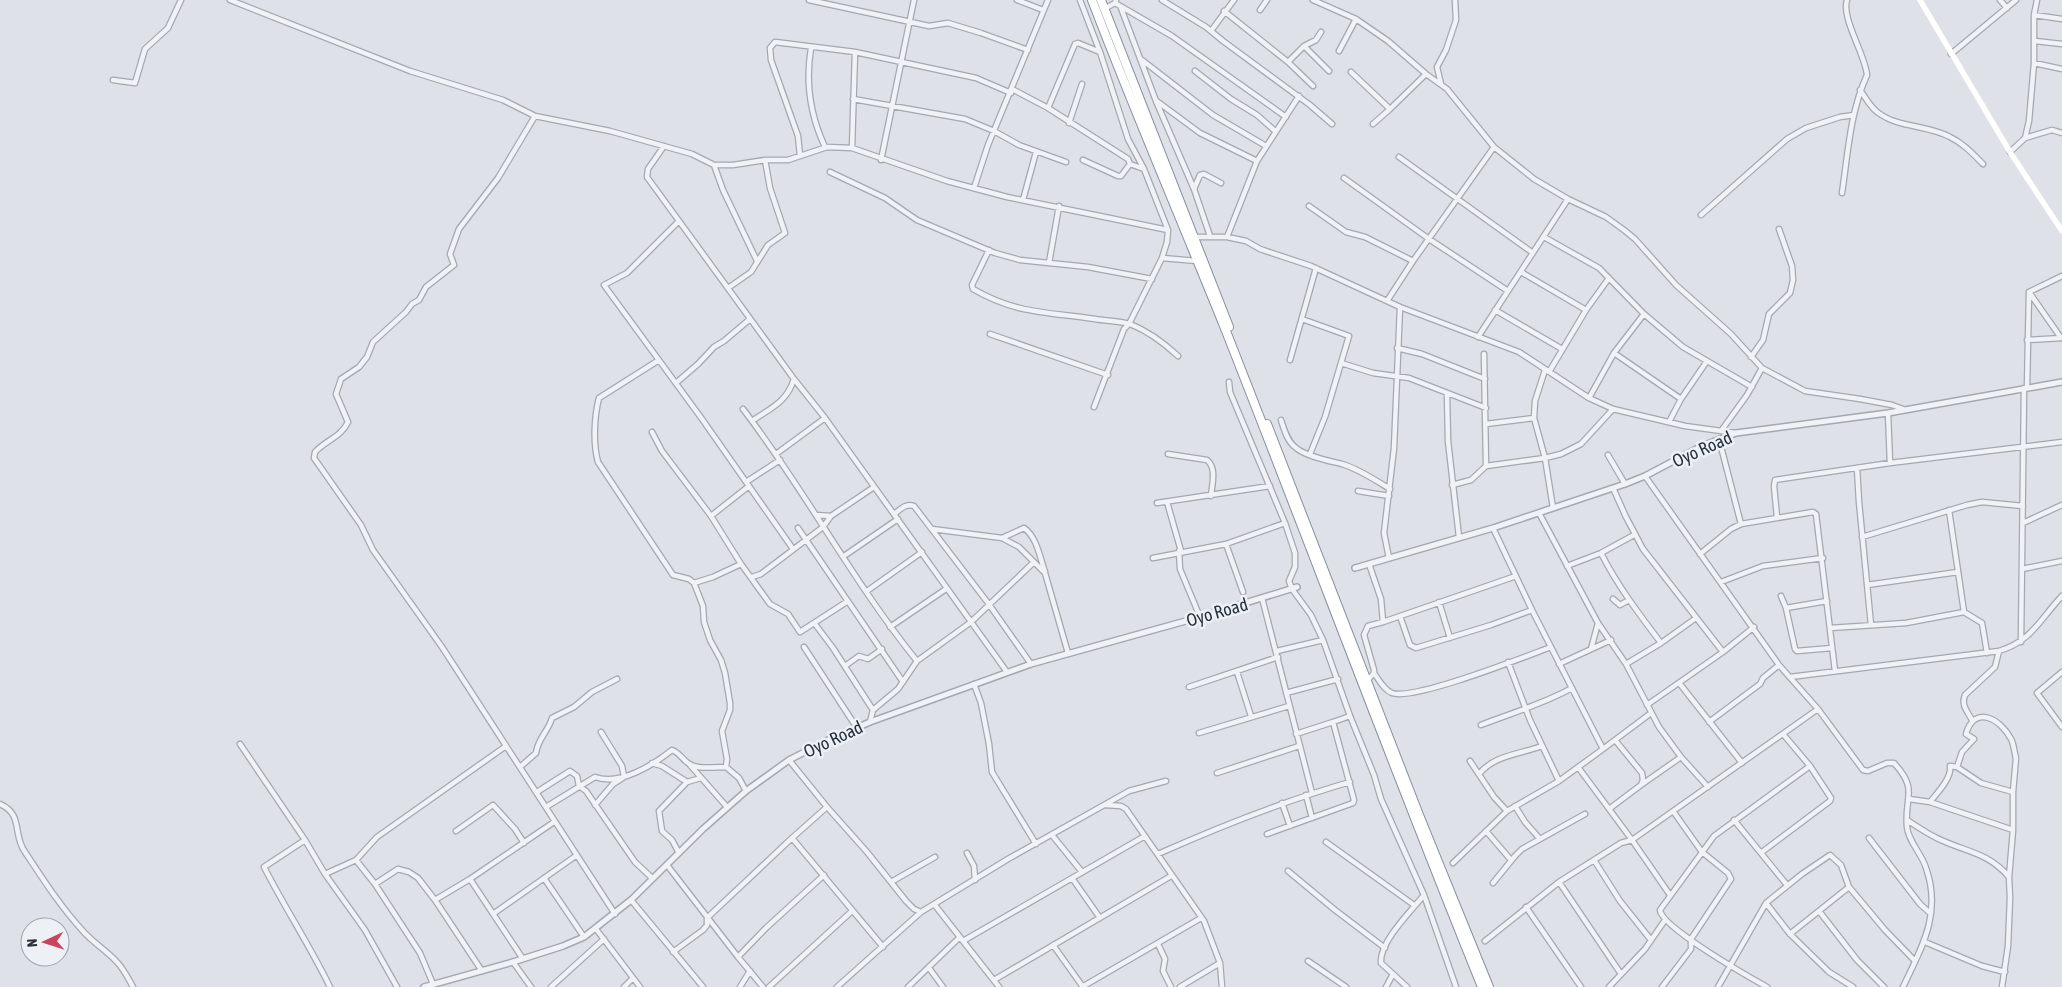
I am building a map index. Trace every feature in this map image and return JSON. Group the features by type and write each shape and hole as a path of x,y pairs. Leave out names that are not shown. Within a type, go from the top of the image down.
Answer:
{"highway":[{"path":"1092,0 1134,110 1197,261 1226,324 1489,987"},
{"path":"1101,0 1195,237 1226,324 1411,812 1482,987"}],"main road":[{"path":"1920,0 2010,152 2062,231"}],"street":[{"path":"113,80 135,83 145,49 168,28 181,0"},
{"path":"230,0 410,71 503,100 535,116 610,131 692,154 714,165 733,165 765,160 788,160 825,147 852,148 881,160 974,188 1168,230"},
{"path":"809,0 929,26 948,23 1028,50"},
{"path":"881,160 914,0"},
{"path":"1016,0 1043,10"},
{"path":"974,188 994,131 1048,0"},
{"path":"1080,0 1100,52 1128,139 1144,169 1168,230 1167,242 1162,258 1129,324 1124,328 1108,375 1094,407"},
{"path":"1211,31 1234,0"},
{"path":"1260,10 1267,0"},
{"path":"1313,0 1356,19 1388,41 1452,94 1494,147 1534,179 1606,217 1635,240 1676,285 1731,334 1762,368 1805,391 1860,399 1903,409"},
{"path":"1441,84 1437,67 1446,50 1456,20 1456,0"},
{"path":"1842,193 1854,115 1860,90 1867,75 1846,14 1848,0"},
{"path":"2000,0 2007,8"},
{"path":"1951,54 2016,0"},
{"path":"2025,138 2029,121 2034,64 2034,15 2037,0"},
{"path":"1104,9 1115,1 1121,8 1156,100 1194,189 1210,236"},
{"path":"1165,1 1211,31 1299,96 1332,124"},
{"path":"1121,8 1172,36 1286,117"},
{"path":"1224,11 1288,62 1313,86"},
{"path":"2034,15 2062,19"},
{"path":"1339,51 1356,19"},
{"path":"1288,62 1304,46 1316,40 1321,32"},
{"path":"2035,40 2062,44"},
{"path":"800,156 798,136 776,76 770,48 775,42 855,52 976,78 1048,108 1128,159 1130,164 1144,169"},
{"path":"1048,108 1075,44 1078,43 1100,52"},
{"path":"1304,46 1329,71"},
{"path":"811,48 807,81 811,110 814,125 825,147"},
{"path":"852,148 855,52"},
{"path":"1141,59 1213,116 1266,146"},
{"path":"2034,64 2062,69"},
{"path":"1195,71 1231,99 1257,115 1275,131"},
{"path":"1351,72 1390,109"},
{"path":"1373,124 1426,74"},
{"path":"1069,123 1082,84"},
{"path":"1860,90 1880,114 1900,123 1949,136 1983,164"},
{"path":"1227,237 1257,161 1299,96"},
{"path":"853,99 965,119 1036,152 1066,162"},
{"path":"1156,100 1200,132 1257,161"},
{"path":"1701,215 1788,139 1806,128 1840,117 1854,115"},
{"path":"535,116 498,178 459,229 450,254 454,265 426,286 419,300 412,304 406,312 373,342 367,357 359,367 342,379 336,394 348,422 344,432 322,444 315,452 314,458 361,525 373,550 442,647 615,914"},
{"path":"2010,152 2025,138 2052,130 2062,133"},
{"path":"664,146 648,169 647,176 922,552 946,589 1006,672"},
{"path":"1387,301 1456,198 1494,147"},
{"path":"1023,200 1036,152"},
{"path":"1399,157 1533,253"},
{"path":"728,288 751,272 768,245 785,231 778,218 765,160"},
{"path":"1083,160 1118,176 1121,176 1130,164"},
{"path":"714,165 723,190 758,261"},
{"path":"830,172 885,198 916,220 989,250 1020,260 1088,267 1152,279"},
{"path":"1194,189 1200,175 1204,174 1221,183"},
{"path":"1344,178 1429,239 1508,291"},
{"path":"1478,337 1568,198"},
{"path":"1049,263 1059,206"},
{"path":"1309,206 1346,232 1366,237 1413,261"},
{"path":"679,221 627,273 604,285 676,383 793,550"},
{"path":"1751,356 1763,340 1769,314 1790,293 1793,280 1792,266 1779,229"},
{"path":"1195,237 1227,237 1246,241 1260,249 1316,268 1400,307 1519,352 1589,398 1612,409 1669,422 1736,432"},
{"path":"1544,237 1599,268 1644,314 1670,337 1707,361 1752,386"},
{"path":"989,250 972,285 973,289 978,292 1004,304 1026,311 1129,324 1157,338 1178,356"},
{"path":"1162,258 1197,261"},
{"path":"1290,360 1316,268"},
{"path":"1521,272 1586,310"},
{"path":"2029,292 2062,276"},
{"path":"1553,508 1545,458 1534,418 1535,401 1547,371 1586,310 1610,278"},
{"path":"2029,292 2061,338"},
{"path":"2021,642 2022,447 2029,292"},
{"path":"1389,558 1384,533 1394,448 1400,307"},
{"path":"1495,310 1562,349"},
{"path":"1589,398 1614,353 1644,314"},
{"path":"676,383 714,347 750,319"},
{"path":"1302,319 1347,334 1348,339 1325,417 1310,454"},
{"path":"990,334 1108,375"},
{"path":"2027,340 2061,338"},
{"path":"1398,348 1422,354 1486,379"},
{"path":"1614,353 1681,399"},
{"path":"1484,354 1486,379 1486,466"},
{"path":"659,360 599,398 596,425 596,457 673,575 690,578 694,582 703,606 704,622 710,640 721,660 725,673 730,703 722,731 727,759 726,767"},
{"path":"1669,422 1681,399 1707,361"},
{"path":"1341,363 1373,373 1397,375 1486,408"},
{"path":"1721,431 1762,368"},
{"path":"752,421 781,402 790,392 794,379"},
{"path":"1229,382 1230,392 1285,523 1295,553 1295,567 1289,581 1311,615 1323,640 1350,716 1374,775 1381,799 1424,894 1456,987"},
{"name":"Oyo Road","path":"1356,568 1493,528 1625,484 1736,432 1888,413 2062,382"},
{"path":"790,392 802,388"},
{"path":"1447,394 1448,441 1459,537"},
{"path":"743,409 776,454 890,627 917,662"},
{"path":"1452,485 1471,480 1486,466 1561,454 1582,444 1612,409"},
{"path":"1888,413 1890,463"},
{"path":"776,454 825,418"},
{"path":"1486,424 1534,418"},
{"path":"1281,420 1292,444 1297,449 1328,462 1343,464 1390,489"},
{"path":"652,432 662,451 711,516 741,564 770,604 788,614 800,632 848,601"},
{"path":"1719,439 1741,524"},
{"path":"1777,518 1775,480 1890,463 2062,442"},
{"path":"1168,454 1206,460 1210,463 1213,469 1210,496"},
{"path":"1608,456 1625,484"},
{"path":"711,516 748,484 780,460"},
{"path":"1857,468 1871,625"},
{"path":"1645,476 1780,665 1818,709 1863,770 1868,771 1886,763 1894,763 1905,776 1909,799 1906,820 1908,834 1926,865 1930,879 1930,913 1928,934 1903,987"},
{"path":"1157,503 1270,486"},
{"path":"752,577 761,574 823,526 831,516 874,487"},
{"path":"1613,488 1634,535 1723,652"},
{"path":"1358,491 1389,496"},
{"path":"1167,502 1180,551 1180,569 1200,617"},
{"path":"1862,537 1949,510 1982,502 2023,506"},
{"path":"894,514 904,506 910,504 914,506 988,603 1031,664"},
{"path":"2023,523 2062,505"},
{"path":"1949,510 1964,612"},
{"path":"1700,554 1741,524 1813,512 1816,514 1823,558 1835,671"},
{"path":"1539,513 1598,623 1626,664 1651,713 1681,757 1708,786"},
{"path":"816,515 831,516"},
{"path":"844,556 898,519"},
{"path":"1153,558 1180,551 1226,544 1285,523"},
{"path":"798,528 903,682"},
{"path":"1002,538 1024,528 1030,532 1036,544 1068,652"},
{"path":"1493,528 1532,610 1603,749"},
{"path":"932,529 1002,538 1019,547 1045,573"},
{"path":"1567,566 1600,553 1634,535"},
{"path":"1226,544 1242,592"},
{"path":"867,591 922,552"},
{"path":"1600,553 1629,600 1661,643"},
{"path":"1721,582 1763,566 1823,558"},
{"path":"870,722 873,710 898,689 917,662 970,622 988,603 1034,562"},
{"path":"2022,569 2062,562"},
{"path":"694,582 713,577 741,564"},
{"path":"1369,564 1380,599 1384,622"},
{"path":"1867,585 1958,572"},
{"path":"1516,576 1368,626 1364,635 1374,673 1390,693 1404,694 1426,690 1551,647"},
{"name":"Oyo Road","path":"424,987 513,962 563,946 584,937 631,900 652,878 746,791 789,760 870,722 1006,672 1068,652 1200,617 1294,588"},
{"path":"890,627 946,589"},
{"path":"1781,596 1786,608 1795,649 1797,651 1832,648"},
{"path":"1790,677 1999,651 2021,642 2037,627 2062,596"},
{"path":"1262,598 1312,793"},
{"path":"1614,599 1620,605 1629,600"},
{"path":"1439,602 1450,638"},
{"path":"1786,608 1827,602"},
{"path":"1400,616 1410,645 1413,648 1491,626 1532,610"},
{"path":"1830,628 1906,623 1964,612 1982,623 1987,654"},
{"path":"1626,664 1661,643 1696,618"},
{"path":"1591,649 1598,623"},
{"path":"815,624 873,710"},
{"path":"1647,705 1680,684 1754,627"},
{"path":"1276,651 1323,640"},
{"path":"1559,664 1611,640"},
{"path":"804,647 857,728"},
{"path":"845,666 859,656 868,659 882,649"},
{"path":"1972,720 1963,704 1963,700 1965,695 1995,667 1999,651"},
{"path":"1189,687 1278,657"},
{"path":"1508,662 1525,708 1559,781"},
{"path":"1709,722 1760,684 1763,678 1780,665"},
{"path":"1237,672 1251,716"},
{"path":"2062,672 2038,693 2062,727"},
{"path":"1367,681 1374,673"},
{"path":"520,767 536,752 537,743 549,728 552,718 574,707 592,692 618,679"},
{"path":"1286,693 1338,679"},
{"path":"974,684 981,703 992,772 1036,844"},
{"path":"1680,684 1725,745 1742,763"},
{"path":"1481,726 1525,708 1551,700 1572,688"},
{"path":"1199,734 1251,716 1289,706"},
{"path":"1485,941 1559,882 1621,843 1632,840 1818,709"},
{"path":"1453,863 1507,811 1559,781 1651,713"},
{"path":"1296,734 1350,716"},
{"path":"1957,767 1962,752 1974,739 1966,734 1968,724 1972,720 1982,716 2002,725 2013,741 2016,758 2009,877 2010,918 2002,987"},
{"path":"1267,834 1353,803 1350,782 1333,722"},
{"path":"601,732 622,766 624,777"},
{"path":"1762,852 1830,801 1830,795 1810,766 1783,734"},
{"path":"1615,740 1642,774 1643,780 1641,784"},
{"path":"240,744 365,930 396,987"},
{"path":"326,874 356,860 377,837 506,746"},
{"path":"1218,773 1299,746"},
{"path":"1479,774 1485,766 1505,757 1542,746"},
{"path":"595,805 613,784 672,750 678,752 727,807"},
{"path":"1609,809 1641,784 1681,757"},
{"path":"789,760 906,901 914,909 921,912"},
{"path":"1470,761 1494,797 1507,811"},
{"path":"652,763 662,766 687,782"},
{"path":"688,764 699,767 726,767 739,778 746,791"},
{"path":"1767,987 1731,967 1691,939 1665,920 1660,915 1660,910 1714,836 1810,766"},
{"path":"1930,802 1940,790 1951,770 1950,766 1957,767 1981,783 2013,792"},
{"path":"1578,767 1670,895"},
{"path":"537,792 570,771 577,776 579,786 586,791 636,862 652,878"},
{"path":"546,807 595,777 605,781 624,777"},
{"path":"679,853 672,840 662,831 659,811 687,782 701,778"},
{"path":"837,987 921,912 1129,791 1166,781"},
{"path":"1158,854 1202,834 1282,803 1350,782"},
{"path":"1306,795 1312,818"},
{"path":"1909,799 1930,802 2013,830"},
{"path":"1282,803 1290,826"},
{"path":"0,804 9,808 14,815 22,849 69,915 84,932 116,960 133,987"},
{"path":"456,831 493,805 515,829 524,843"},
{"path":"1103,805 1121,806 1126,809 1201,918 1220,963 1222,987"},
{"path":"1515,806 1525,822 1540,839"},
{"path":"673,952 703,930 707,925 707,918 827,807"},
{"path":"1662,987 1691,949 1691,939 1731,880 1728,873 1702,852 1672,811"},
{"path":"1493,883 1522,849 1585,814"},
{"path":"1734,820 1787,885"},
{"path":"1906,820 1938,839 1982,855 1994,862 2009,877"},
{"path":"435,900 470,879 555,821"},
{"path":"1486,831 1511,860"},
{"path":"1052,835 1082,872"},
{"path":"908,987 962,939 1146,836"},
{"path":"792,838 883,947"},
{"path":"1870,838 1920,904 1930,913"},
{"path":"305,840 264,867 283,904 315,956 330,987"},
{"path":"1326,842 1414,905"},
{"path":"967,853 974,866 975,880"},
{"path":"493,914 577,855"},
{"path":"1718,987 1766,903 1787,885 1830,855 1841,865 1849,887 1885,930 1915,961"},
{"path":"891,882 934,858"},
{"path":"356,860 375,884 420,953 433,984"},
{"path":"1594,860 1620,902 1651,940"},
{"path":"668,865 707,918 763,987"},
{"path":"375,884 400,868 418,878 435,900 482,971"},
{"path":"1288,870 1334,910 1385,948"},
{"path":"738,957 766,928 824,875"},
{"path":"994,980 1171,876"},
{"path":"544,878 584,937"},
{"path":"1072,878 1100,918"},
{"path":"470,879 522,959"},
{"path":"1559,882 1621,974"},
{"path":"1790,934 1849,887"},
{"path":"1407,987 1380,961 1385,948 1404,917 1424,894"},
{"path":"631,900 702,987"},
{"path":"1766,903 1790,934 1829,972 1854,987"},
{"path":"934,904 999,987"},
{"path":"1526,907 1581,987"},
{"path":"769,987 852,911"},
{"path":"1819,911 1857,960 1884,987"},
{"path":"1053,945 1082,987 1201,918"},
{"path":"1609,987 1651,940 1665,920"},
{"path":"596,929 632,979 640,987"},
{"path":"551,987 604,939"},
{"path":"1924,942 1976,964 2005,972"},
{"path":"1158,944 1165,959 1163,971 1171,987"},
{"path":"1308,961 1346,987"},
{"path":"513,962 531,987"},
{"path":"1180,987 1220,963"},
{"path":"929,968 944,987"},
{"path":"740,987 750,972"},
{"path":"1386,987 1393,974"},
{"path":"624,987 632,979"}]}
